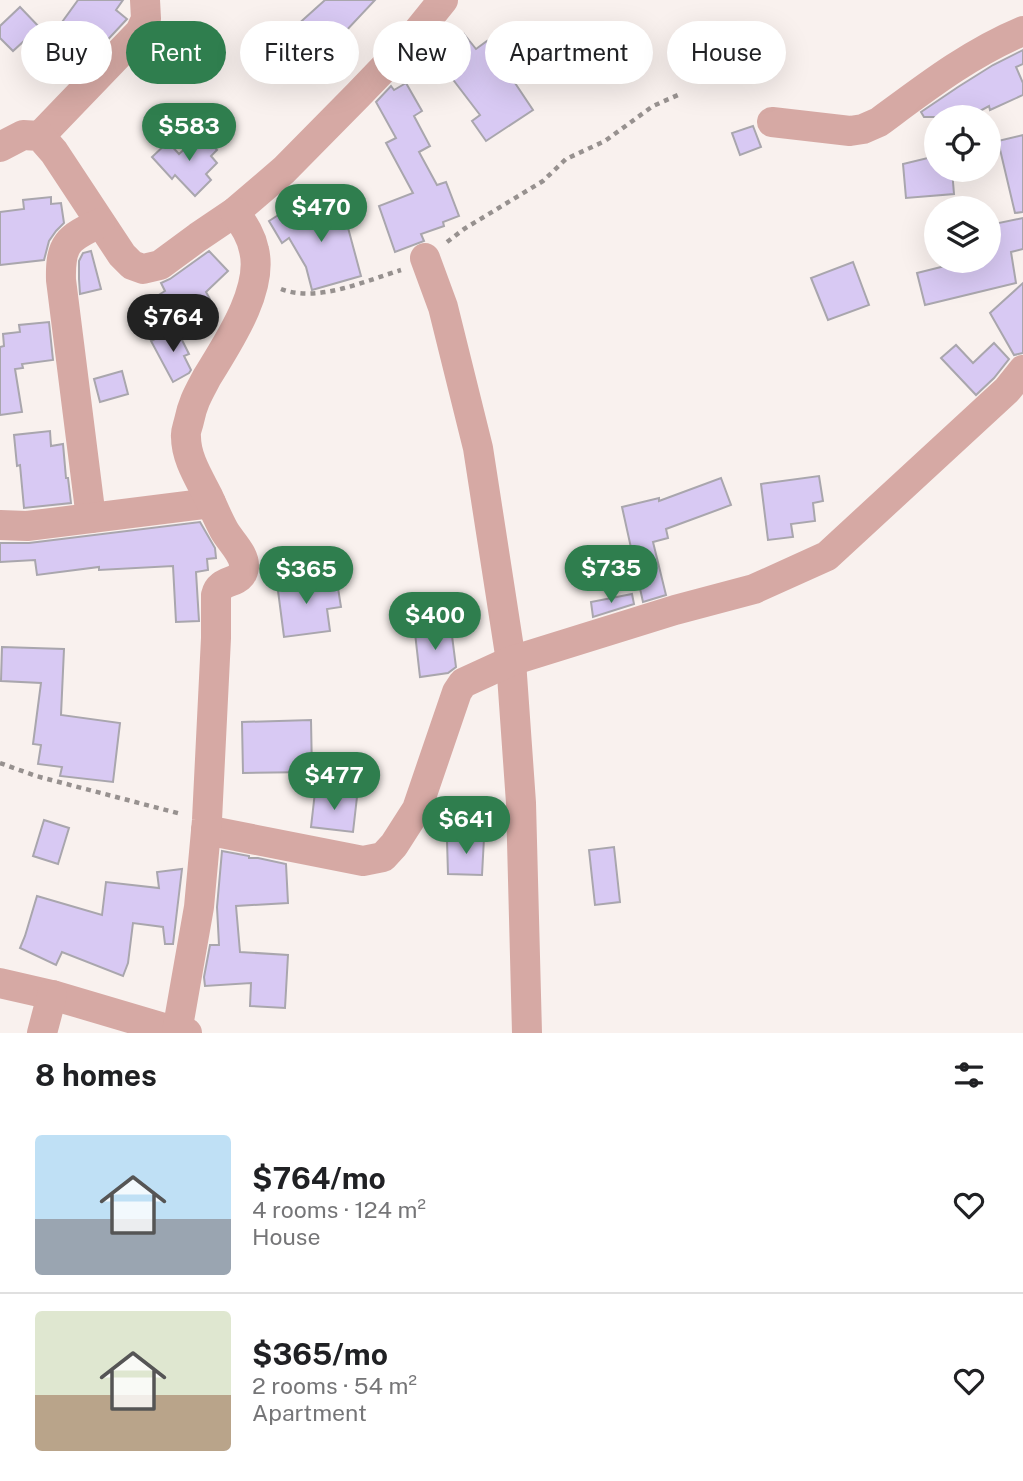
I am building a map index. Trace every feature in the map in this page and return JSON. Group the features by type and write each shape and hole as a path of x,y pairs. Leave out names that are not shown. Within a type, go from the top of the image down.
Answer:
{"street":[{"path":"40,136 140,32 146,19 145,0"},
{"path":"0,147 23,135 40,136 54,152 122,255 132,265 144,270 160,265 235,212 284,170 410,41 443,0"},
{"path":"772,122 850,131 871,127 978,52 1023,31"},
{"path":"0,982 182,1032 199,907 206,825 216,595 221,584 240,577 244,568 242,556 225,532 191,462 185,436 193,402 242,314 255,278 255,252 248,231 235,212"},
{"path":"91,518 60,259 65,246 78,233 100,223"},
{"path":"425,258 443,307 478,448 511,661 521,803 527,1033"},
{"path":"206,825 363,862 383,857 417,809 457,692 463,683 511,661 674,610 754,589 827,556 1007,390 1023,370"},
{"path":"0,525 27,526 211,503"},
{"path":"42,1033 52,995"}],"path":[{"path":"255,278 285,291 309,294 328,292 401,270 425,258 464,229 543,181 566,159 605,141 653,106 678,95"},
{"path":"0,763 206,825"}],"building":[{"path":"78,0 123,0 116,10 127,19 112,35 112,21 63,21"},
{"path":"325,0 375,0 355,21 302,21"},
{"path":"20,7 33,21 21,21 21,44 13,51 0,38 0,26"},
{"path":"485,42 485,84 516,84 533,110 486,141 472,121 480,115 456,84 471,84 471,43 476,49"},
{"path":"1023,50 1023,64 1016,67 1023,83 1023,95 1001,105 931,105 958,87"},
{"path":"407,84 422,111 414,116 430,146 419,152 437,185 446,182 459,216 443,222 444,226 421,234 424,241 395,252 379,206 413,193 386,143 396,138 376,102 391,86 394,90"},
{"path":"753,126 761,147 740,155 732,133"},
{"path":"202,133 217,150 211,156 217,163 206,174 211,180 195,196 175,175 172,179 152,157 168,142 179,154"},
{"path":"1023,135 1023,212 1015,213 1001,154 1001,140"},
{"path":"924,159 924,182 953,182 954,194 906,198 903,164"},
{"path":"51,197 51,204 61,203 64,223 49,241 44,260 0,265 0,212 24,209 23,200"},
{"path":"340,198 361,276 312,290 306,267 289,238 282,243 269,221 291,207 300,222"},
{"path":"1023,218 1023,249 1011,252 1016,283 925,305 917,273 1001,273 1001,223"},
{"path":"91,251 101,289 80,294 79,261 83,253"},
{"path":"209,251 228,271 206,292 210,299 170,320 157,296 165,291 161,283"},
{"path":"853,262 869,305 828,320 811,278"},
{"path":"1023,283 1023,353 1014,355 990,313"},
{"path":"49,322 53,360 22,364 23,368 15,369 22,412 0,415 0,347 4,346 3,334 20,332 19,325"},
{"path":"176,328 189,354 184,356 191,370 173,382 151,341"},
{"path":"994,343 1009,359 976,395 941,358 956,345 973,363"},
{"path":"122,371 128,394 100,402 94,379"},
{"path":"50,431 51,446 63,444 71,503 24,508 14,435"},
{"path":"819,476 823,501 813,503 815,521 791,524 793,537 768,540 761,484"},
{"path":"721,478 731,505 666,529 668,538 653,542 666,595 643,602 622,507 659,498 659,501"},
{"path":"200,522 215,548 216,558 207,559 208,570 196,572 199,621 176,622 173,566 99,570 99,567 37,575 35,560 0,562 0,543 29,543"},
{"path":"324,577 325,589 338,588 341,607 327,609 330,631 284,637 277,583"},
{"path":"632,594 634,604 593,617 591,602"},
{"path":"451,628 456,667 448,673 420,677 415,633"},
{"path":"2,647 64,649 61,715 120,723 113,782 60,776 62,767 38,764 41,745 33,744 41,683 1,681"},
{"path":"311,720 312,772 243,773 242,722"},
{"path":"315,792 357,797 353,832 311,827"},
{"path":"44,820 69,828 58,864 33,856"},
{"path":"484,838 482,875 448,874 447,840"},
{"path":"614,847 620,902 595,905 589,850"},
{"path":"222,851 286,864 288,903 236,906 240,952 288,955 285,1008 250,1006 251,983 205,986 210,945 219,945 217,907"},
{"path":"182,869 173,944 165,944 163,927 133,923 128,963 123,976 62,952 56,965 20,948 37,896 102,915 106,882 159,888 157,872"}]}
